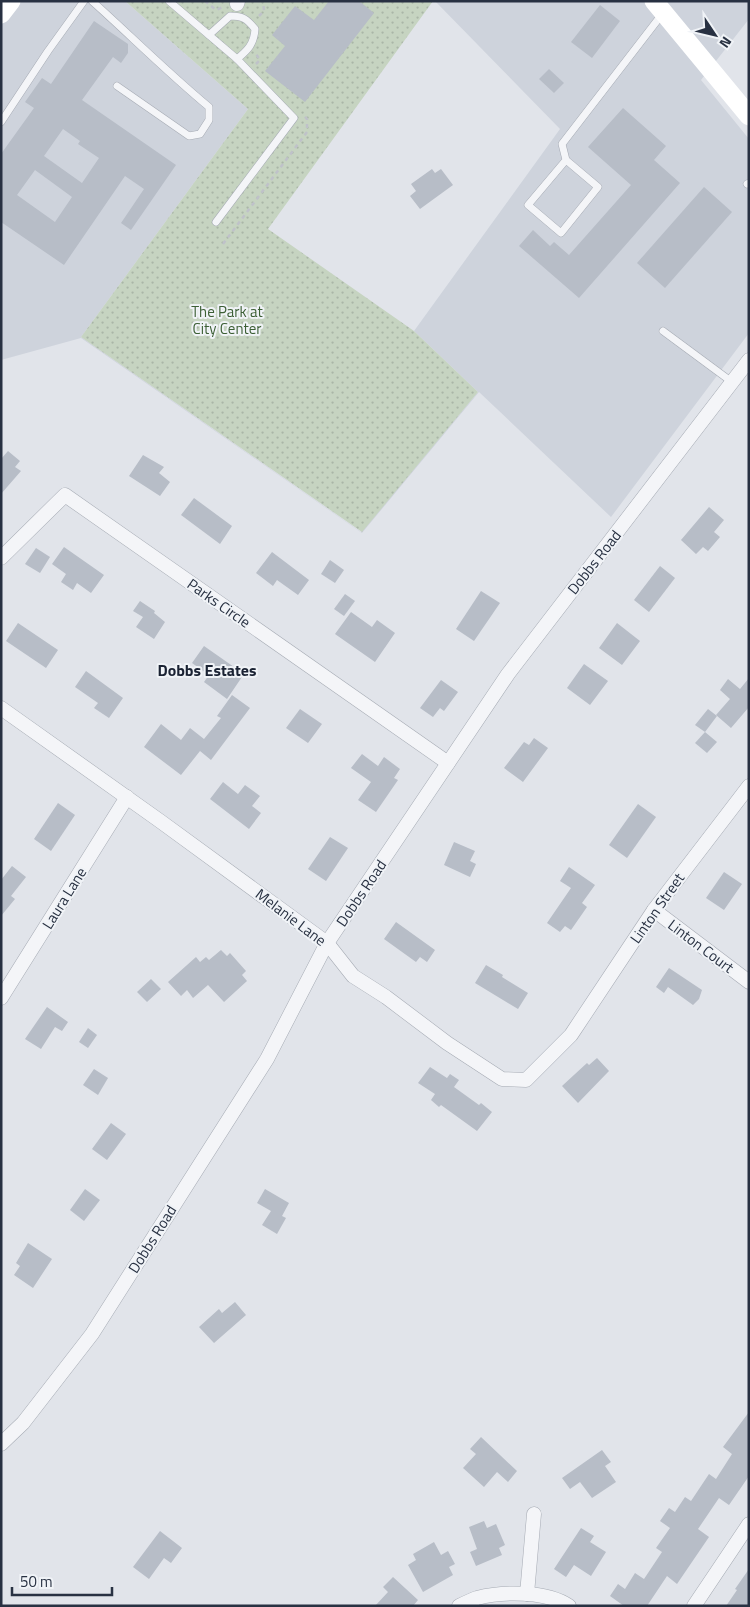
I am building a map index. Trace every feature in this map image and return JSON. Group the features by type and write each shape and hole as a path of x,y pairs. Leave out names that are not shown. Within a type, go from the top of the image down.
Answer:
{"main road":[{"path":"1,14 11,1"},
{"path":"659,7 744,107"}],"street":[{"name":"Dobbs Road","path":"1,1444 23,1423 92,1334 267,1059 327,943 508,674 749,360"},
{"name":"Parks Circle","path":"1,558 65,495 448,763"},
{"name":"Melanie Lane","path":"1,708 128,797 327,943 353,976 386,997 447,1043 502,1079 526,1080 572,1035"},
{"name":"Linton Street","path":"572,1035 654,910 749,786"},
{"name":"Laura Lane","path":"1,998 128,797"},
{"name":"Linton Court","path":"654,910 749,982"},
{"path":"527,1594 534,1514"},
{"path":"694,1606 749,1524"},
{"path":"459,1606 477,1598 513,1593 543,1596 569,1606"}],"lane":[{"path":"1,122 84,1"},
{"path":"92,1 134,38 178,81 209,106 209,120 200,134 189,136 117,86"},
{"path":"169,1 237,59 294,118 216,222"},
{"path":"566,160 528,205 560,233 598,187 566,160 562,144 659,7"},
{"path":"210,35 230,16 241,16 249,21 256,29 254,40 248,50 237,59"},
{"path":"663,331 732,382"}],"path":[{"path":"205,1 216,10 238,3 248,7 262,21"},
{"path":"259,16 264,11 263,1"},
{"path":"253,67 260,60 255,55 258,51"},
{"path":"223,244 307,132 308,119 301,112"}],"shaded area":[{"path":"1,1 125,1 248,109 81,337 361,532 478,392 414,331 560,129 435,1 749,1 749,19 701,80 749,139 749,333 611,517 479,392 362,533 81,338 1,360"}],"green space":[{"name":"The Park at City Center","path":"125,1 433,1 268,229 414,331 478,392 362,532 81,337 248,109"}],"building":[{"path":"329,1 359,1 374,13 305,102 265,71 285,46 272,35 295,6 314,20"},
{"path":"600,5 620,21 592,58 571,42"},
{"path":"94,21 128,44 128,53 121,63 113,57 82,100 176,165 131,230 121,223 144,189 125,176 64,265 1,222 1,154 34,108 25,102 42,78 51,84","holes":["63,129 80,141 78,144 99,158 82,183 44,156","35,170 72,197 55,222 17,195"]},
{"path":"549,69 564,83 554,93 539,79"},
{"path":"623,108 666,146 654,160 680,183 579,298 519,246 533,230 550,246 554,242 569,255 631,185 588,147"},
{"path":"432,169 435,173 441,169 453,185 420,209 410,196 416,191 411,184"},
{"path":"704,187 732,212 665,288 637,263"},
{"path":"8,451 20,461 15,467 21,471 1,494 1,459"},
{"path":"143,455 164,467 159,473 170,482 160,496 129,476"},
{"path":"194,498 232,526 220,544 181,515"},
{"path":"709,507 724,520 714,532 720,537 708,551 703,547 696,554 681,540"},
{"path":"64,547 104,575 91,593 77,583 73,590 61,582 66,574 52,564"},
{"path":"36,548 50,557 40,573 25,564"},
{"path":"272,552 309,580 298,595 277,580 273,586 256,573"},
{"path":"330,560 344,570 335,583 321,574"},
{"path":"660,566 675,578 649,612 634,600"},
{"path":"481,591 500,603 474,641 456,629"},
{"path":"345,594 355,601 344,616 334,609"},
{"path":"140,601 155,611 154,613 165,622 154,639 136,627 143,617 133,611"},
{"path":"351,612 372,627 377,620 395,633 375,662 335,634"},
{"path":"18,623 58,650 46,668 6,641"},
{"path":"617,623 640,641 622,665 599,648"},
{"path":"204,646 244,674 227,699 204,682 209,675 192,663"},
{"path":"584,664 608,681 590,705 567,688"},
{"path":"86,671 123,698 109,718 94,708 98,703 75,687"},
{"path":"749,678 749,707 731,728 716,715 730,699 720,690 728,679 740,689"},
{"path":"441,680 458,692 444,711 440,708 433,717 420,708"},
{"path":"232,695 250,708 211,760 200,751 181,775 144,747 161,724 181,740 190,728 204,739 221,718 217,716"},
{"path":"300,709 322,724 308,743 286,728"},
{"path":"708,709 717,716 705,732 695,725"},
{"path":"705,732 717,742 707,753 695,743"},
{"path":"534,738 548,748 523,782 504,768 524,742 529,745"},
{"path":"362,754 378,766 384,757 400,769 394,778 398,780 376,812 358,800 371,782 351,768"},
{"path":"223,782 238,794 245,785 260,796 252,806 261,813 249,829 210,799"},
{"path":"58,803 75,815 51,851 34,839"},
{"path":"638,804 656,817 627,858 609,845"},
{"path":"330,837 348,848 326,881 308,869"},
{"path":"454,842 475,851 470,861 476,864 470,877 444,865"},
{"path":"12,866 26,877 11,896 15,899 1,916 1,880"},
{"path":"569,867 595,885 582,903 587,907 571,930 565,926 560,932 547,923 571,888 560,881"},
{"path":"724,872 742,884 724,910 706,898"},
{"path":"396,922 435,950 427,962 420,957 416,962 384,939"},
{"path":"221,950 227,956 230,953 246,971 242,975 247,981 224,1002 208,985 193,998 187,990 181,996 168,982 196,957 200,962 206,957 209,960"},
{"path":"486,965 528,993 518,1009 475,983"},
{"path":"669,968 702,990 699,999 693,1005 668,987 664,993 656,987"},
{"path":"151,979 161,989 147,1002 137,992"},
{"path":"47,1007 68,1022 62,1031 55,1027 41,1049 25,1039"},
{"path":"88,1028 97,1035 88,1048 79,1042"},
{"path":"597,1058 609,1071 578,1103 562,1086 587,1063 589,1065"},
{"path":"430,1067 447,1078 450,1074 459,1080 454,1087 492,1112 477,1131 441,1105 439,1107 431,1100 435,1094 418,1083"},
{"path":"94,1069 108,1078 98,1095 83,1085"},
{"path":"111,1123 126,1134 107,1160 92,1149"},
{"path":"85,1189 100,1200 84,1221 70,1210"},
{"path":"265,1189 289,1203 282,1216 286,1218 277,1234 262,1225 271,1211 257,1203"},
{"path":"28,1243 52,1259 33,1288 14,1275 20,1266 16,1263"},
{"path":"235,1302 246,1315 214,1343 199,1327 219,1309 222,1313"},
{"path":"749,1412 749,1476 729,1505 719,1498 698,1529 709,1537 677,1584 667,1576 647,1606 624,1606 610,1596 618,1584 625,1589 635,1573 644,1579 662,1552 656,1548 670,1528 660,1521 669,1508 675,1512 685,1497 691,1501 709,1474 716,1479 732,1454 723,1447"},
{"path":"481,1437 517,1471 508,1482 497,1472 484,1487 463,1468 476,1454 470,1449"},
{"path":"602,1450 611,1462 605,1466 616,1482 592,1498 580,1482 570,1489 562,1478"},
{"path":"484,1521 487,1528 496,1524 505,1545 499,1548 502,1555 476,1566 470,1552 477,1549 469,1527"},
{"path":"581,1528 594,1536 590,1542 606,1552 591,1576 574,1565 566,1577 554,1569"},
{"path":"160,1531 182,1548 171,1563 164,1558 149,1579 133,1567"},
{"path":"434,1542 441,1555 448,1551 455,1564 449,1567 453,1575 423,1592 408,1565 416,1560 413,1554"},
{"path":"749,1569 749,1606 726,1606 737,1590 735,1589"},
{"path":"393,1577 418,1600 413,1606 375,1606 388,1592 383,1587"}],"district":[{"name":"Dobbs Estates","path":"207,670"}]}
